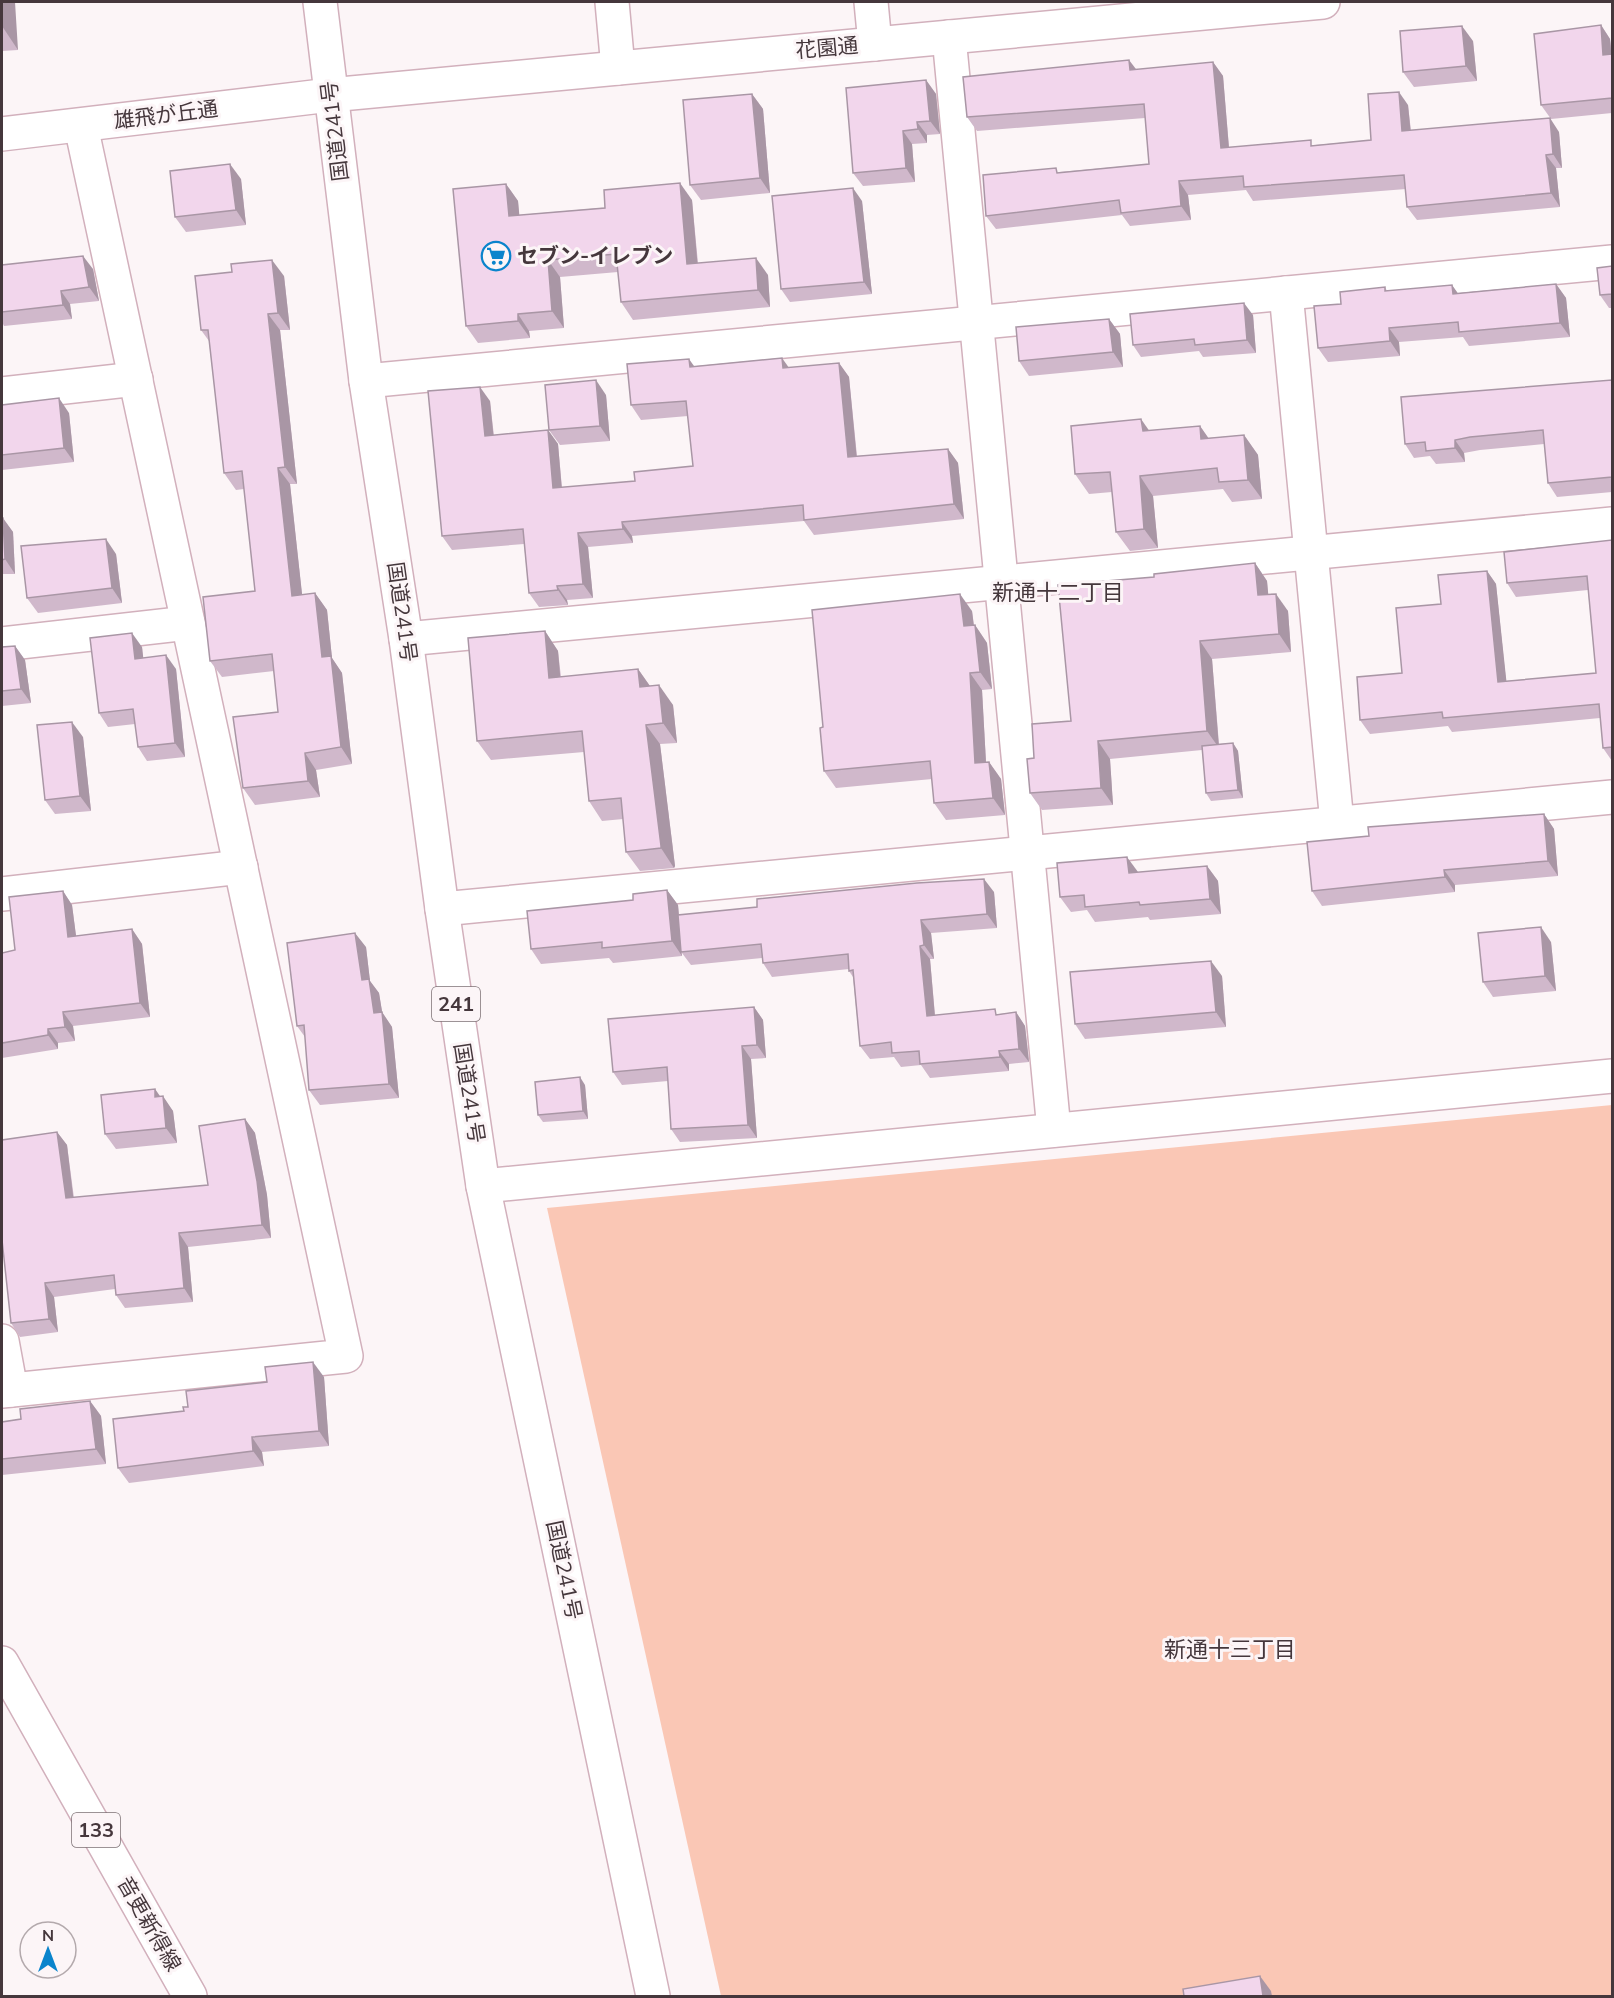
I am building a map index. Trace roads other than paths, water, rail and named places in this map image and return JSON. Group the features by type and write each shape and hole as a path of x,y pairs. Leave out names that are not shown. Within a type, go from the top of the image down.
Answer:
{"main road":[{"name":"国道241号","path":"320,2 366,381 406,639 441,909 483,1186 653,1996"},
{"path":"612,2 618,68"},
{"path":"871,2 875,44"},
{"name":"花園通","path":"330,95 949,37 1139,10 1323,2"},
{"path":"949,37 1054,1130"},
{"name":"雄飛が丘通","path":"2,134 330,95"},
{"path":"2,1341 6,1390 346,1356 81,126"},
{"path":"366,381 1612,262"},
{"path":"1286,293 1337,824"},
{"path":"2,394 136,379"},
{"path":"406,639 1612,524"},
{"path":"2,644 188,623"},
{"path":"441,909 1612,797"},
{"path":"2,894 241,867"},
{"path":"483,1186 1612,1076"},
{"name":"音更新得線","path":"2,1663 190,1996"}],"place":[{"name":"セブン-イレブン","path":"496,256"}],"district":[{"name":"新通十二丁目","path":"1058,592"},
{"name":"新通十三丁目","path":"1230,1649"}]}
